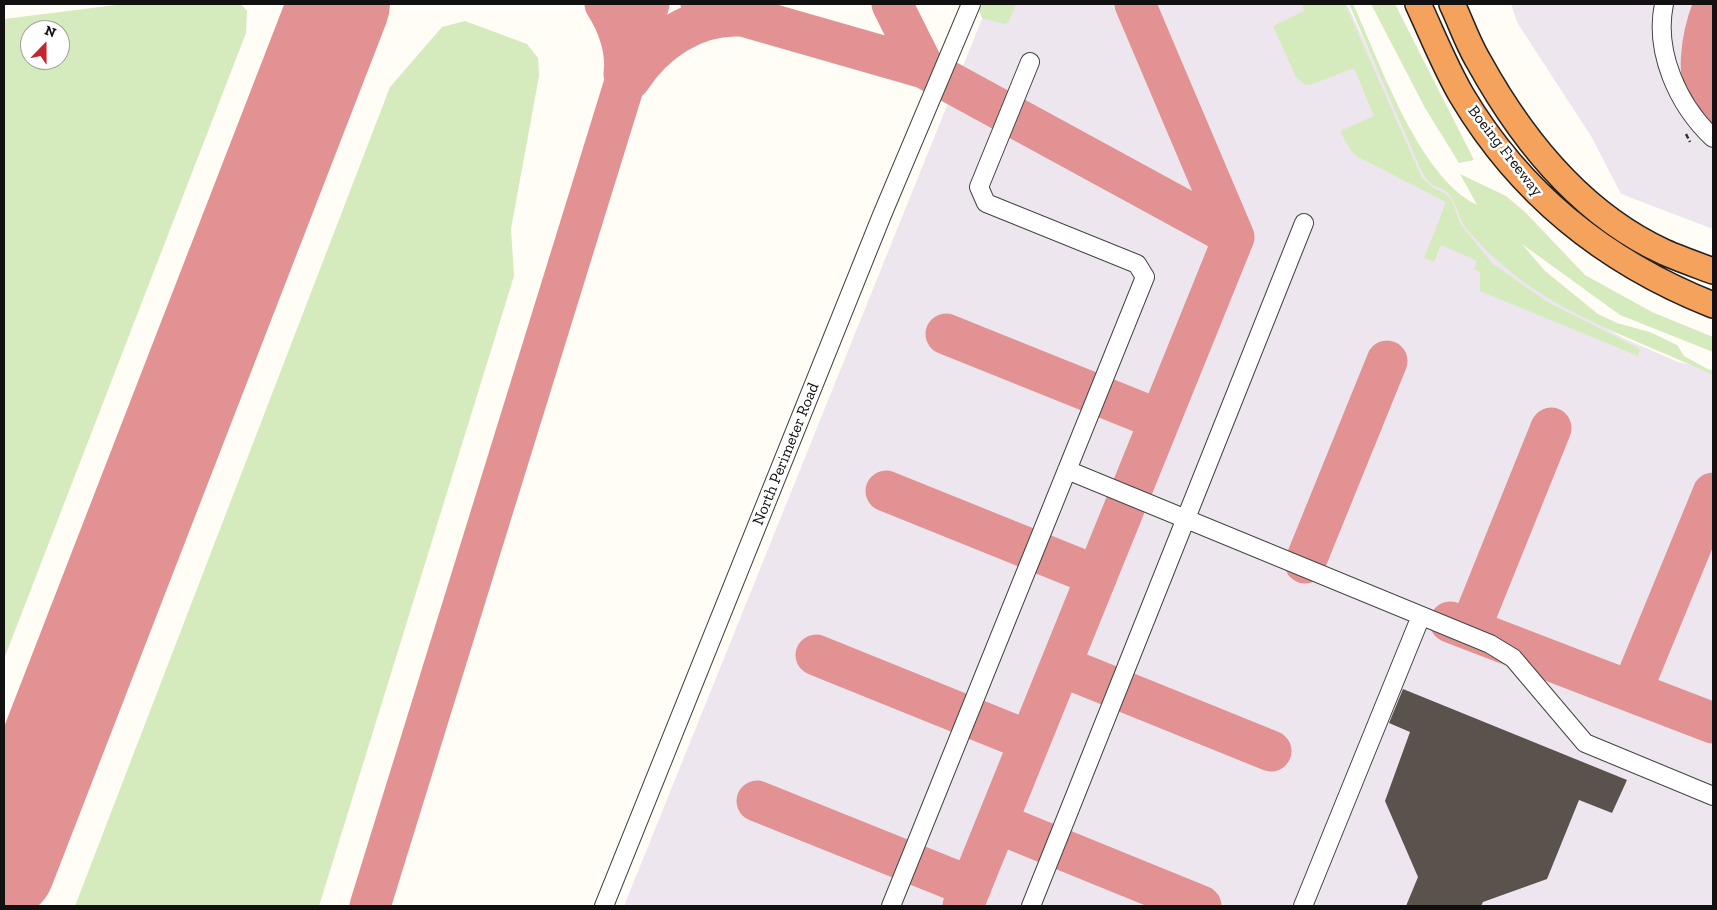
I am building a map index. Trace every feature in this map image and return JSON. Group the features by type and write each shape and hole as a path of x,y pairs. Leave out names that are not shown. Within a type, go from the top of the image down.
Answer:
{"highway":[{"name":"Boeing Freeway","path":"1418,4 1462,96 1521,176 1550,208 1591,240 1626,262 1713,305"},
{"name":"Boeing Freeway","path":"1453,6 1478,61 1509,114 1545,160 1583,198 1622,228 1663,252 1713,272"}],"street":[{"name":"North Perimeter Road","path":"604,906 882,215 971,4"},
{"path":"1664,4 1663,34 1667,62 1674,83 1695,119 1713,138"},
{"path":"891,906 1145,277 1137,264 986,203 979,187 1030,62"},
{"path":"1031,906 1304,224"},
{"path":"1067,470 1490,644 1513,658 1585,742 1713,796"},
{"path":"1303,906 1422,616"}],"shaded area":[{"path":"988,4 1347,4 1404,125 1437,179 1570,306 1623,338 1678,362 1713,370 1713,906 624,906"},
{"path":"1511,4 1713,4 1713,229 1621,194 1591,136 1518,24"}],"green space":[{"path":"124,4 241,4 247,11 246,33 4,659 4,19"},
{"path":"982,4 1016,4 1008,23 1004,24 982,18 979,11"},
{"path":"1302,4 1345,4 1422,178 1432,187 1446,194 1452,201 1461,225 1493,264 1546,301 1640,349 1638,356 1480,291 1480,272 1474,269 1477,261 1441,245 1434,262 1424,258 1446,202 1358,157 1351,151 1340,131 1374,116 1354,68 1310,85 1304,84 1296,77 1273,26 1304,11"},
{"path":"1349,4 1353,4 1403,115 1419,144 1437,170 1456,190 1477,205 1460,174 1506,196 1526,213 1585,275 1652,312 1713,337 1713,352 1620,315 1522,244 1545,271 1598,314 1617,323 1650,332 1677,345 1684,356 1713,372 1713,375 1581,316 1520,280 1492,256 1466,228 1449,194 1431,184 1421,170"},
{"path":"1371,4 1395,4 1474,160 1459,163 1425,108"},
{"path":"465,21 527,44 538,58 539,76 511,229 514,276 319,906 75,906 390,87 442,27"}],"building":[{"path":"1403,689 1627,780 1612,813 1579,800 1547,879 1483,902 1481,906 1406,906 1418,877 1385,801 1410,732 1389,723"}],"taxiway":[{"path":"311,4 314,25 314,67"},
{"path":"605,4 614,20 623,47 624,74"},
{"path":"370,906 649,4"},
{"path":"701,4 924,68 1234,237 963,906"},
{"path":"892,4 924,68"},
{"path":"1135,4 1234,237"},
{"path":"1713,7 1705,32 1701,58 1703,85 1713,109"},
{"path":"630,79 651,53 677,33 691,25 707,20 740,16"},
{"path":"946,334 1160,420"},
{"path":"1305,563 1387,361"},
{"path":"1470,629 1551,428"},
{"path":"886,491 1097,576"},
{"path":"1632,690 1713,493"},
{"path":"1450,622 1713,723"},
{"path":"816,655 1029,741"},
{"path":"1061,666 1271,751"},
{"path":"757,801 971,887"},
{"path":"997,823 1201,906"}],"runway":[{"path":"4,868 339,4"}]}
